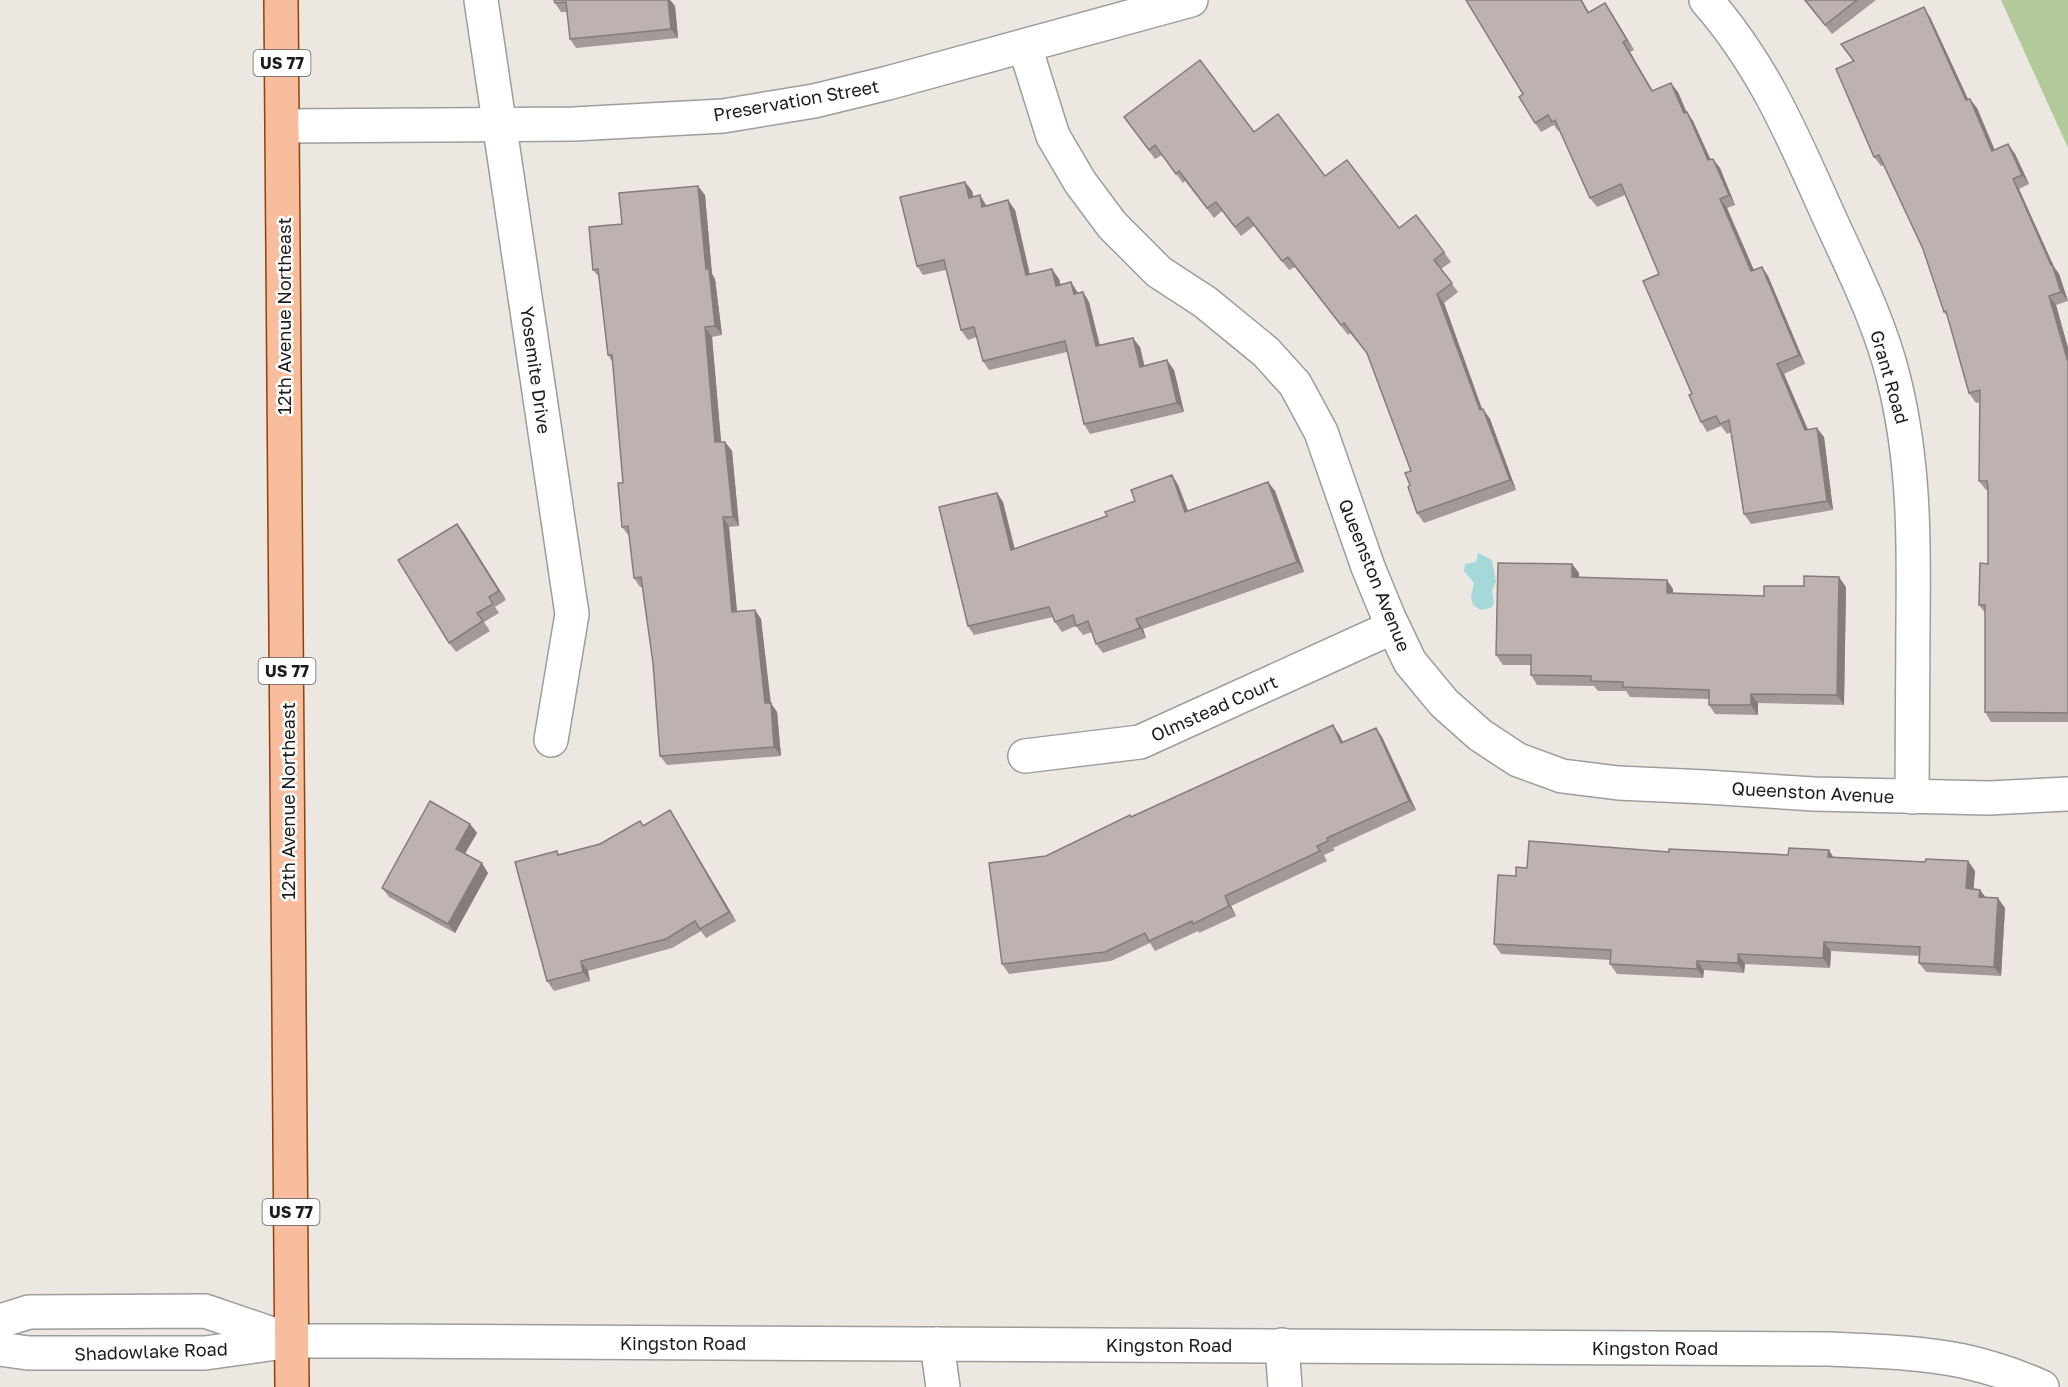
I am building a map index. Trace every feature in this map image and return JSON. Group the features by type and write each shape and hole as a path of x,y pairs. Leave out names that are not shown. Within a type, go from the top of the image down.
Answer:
{"main road":[{"name":"12th Avenue Northeast","path":"281,0 292,1387"}],"street":[{"name":"Yosemite Drive","path":"481,0 572,614 551,740"},
{"name":"Preservation Street","path":"283,126 574,124 723,116 824,98 1025,47 1191,0"},
{"name":"Grant Road","path":"1706,0 1730,27 1787,122 1878,328 1894,378 1906,431 1912,490 1912,796"},
{"name":"Queenston Avenue","path":"1025,47 1053,136 1080,182 1112,225 1160,272 1204,302 1251,339 1295,384 1321,432 1368,567 1410,662 1444,704 1480,735 1518,760 1562,776 1618,783 1706,786 1814,794 1989,798 2068,794"},
{"name":"Olmstead Court","path":"1025,756 1140,742 1393,627"},
{"name":"Shadowlake Road","path":"0,1321 29,1312 205,1311 291,1341"},
{"name":"Shadowlake Road","path":"0,1349 28,1353 205,1353 291,1341"},
{"name":"Kingston Road","path":"291,1341 1830,1349 1902,1353 1963,1361 2042,1387"},
{"path":"937,1344 943,1387"},
{"path":"1282,1345 1285,1387"}],"green space":[{"path":"2001,0 2068,0 2068,148"}],"water":[{"path":"1478,553 1492,560 1496,582 1492,590 1494,603 1491,608 1481,610 1473,605 1471,597 1474,583 1464,571 1465,564 1476,562"}],"building":[{"path":"554,0 668,0 671,29 570,39 566,2 555,3"},
{"path":"1466,0 1581,0 1588,13 1605,3 1627,40 1623,42 1652,91 1671,83 1684,113 1687,112 1708,160 1713,159 1729,195 1720,199 1751,271 1762,267 1799,355 1777,364 1805,430 1817,428 1827,501 1744,514 1729,420 1720,424 1716,416 1701,422 1689,395 1692,394 1643,281 1659,274 1621,184 1590,198 1555,120 1552,122 1548,115 1535,123 1519,97 1523,94"},
{"path":"1805,0 1857,0 1825,25"},
{"path":"1924,7 1966,100 1970,99 1992,151 2008,144 2022,175 2013,179 2052,264 2061,292 2049,296 2068,362 2068,713 1985,712 1985,605 1979,605 1980,563 1988,564 1988,487 1987,481 1979,481 1980,390 1969,393 1946,311 1944,312 1923,249 1879,155 1874,157 1836,69 1854,61 1841,44"},
{"path":"1200,60 1254,132 1278,114 1325,176 1347,160 1399,228 1416,215 1444,252 1434,260 1452,283 1437,294 1480,410 1483,409 1510,480 1417,513 1405,473 1411,471 1367,353 1344,323 1341,325 1288,257 1282,261 1248,217 1235,227 1216,202 1207,208 1179,171 1176,174 1155,145 1149,150 1124,117"},
{"path":"965,182 969,198 980,195 982,207 1008,200 1026,275 1052,269 1056,286 1071,282 1074,294 1083,292 1096,346 1133,338 1140,367 1167,360 1177,403 1084,424 1065,341 983,361 974,327 961,330 944,260 917,266 900,197"},
{"path":"698,186 706,269 709,269 715,326 705,327 715,442 725,442 733,517 723,517 732,612 755,610 765,703 771,703 774,747 660,756 653,663 641,577 634,578 628,526 622,527 618,483 623,483 612,355 608,355 598,269 593,270 589,227 622,224 619,193"},
{"path":"1172,475 1185,512 1268,482 1297,562 1136,619 1140,628 1096,644 1088,621 1076,626 1073,615 1055,622 1049,607 968,626 939,507 997,493 1011,550 1107,516 1105,512 1135,501 1131,490"},
{"path":"457,524 499,591 489,597 493,604 477,613 483,621 449,643 398,560"},
{"path":"1498,563 1572,564 1572,577 1667,580 1667,593 1764,596 1764,586 1804,586 1804,576 1839,577 1837,695 1751,694 1751,705 1709,705 1709,690 1623,687 1623,682 1591,681 1591,676 1531,675 1531,655 1496,655"},
{"path":"1333,725 1341,743 1376,728 1409,801 1327,838 1328,841 1317,846 1320,851 1225,896 1229,906 1193,924 1192,921 1149,941 1145,933 1105,952 1002,964 989,863 1046,856 1130,815 1131,817"},
{"path":"430,801 470,824 456,849 482,863 448,924 382,888"},
{"path":"670,810 729,912 700,929 695,921 666,939 581,961 583,972 547,981 515,862 557,851 558,855 600,844 640,821 643,826"},
{"path":"1529,841 1669,852 1669,849 1788,855 1789,848 1829,850 1828,857 1925,862 1926,859 1968,861 1966,888 1980,890 1979,897 1998,898 1994,967 1919,963 1920,947 1824,942 1823,958 1738,954 1738,963 1697,961 1697,969 1610,964 1611,950 1494,944 1498,875 1516,876 1516,867 1527,868"}]}
